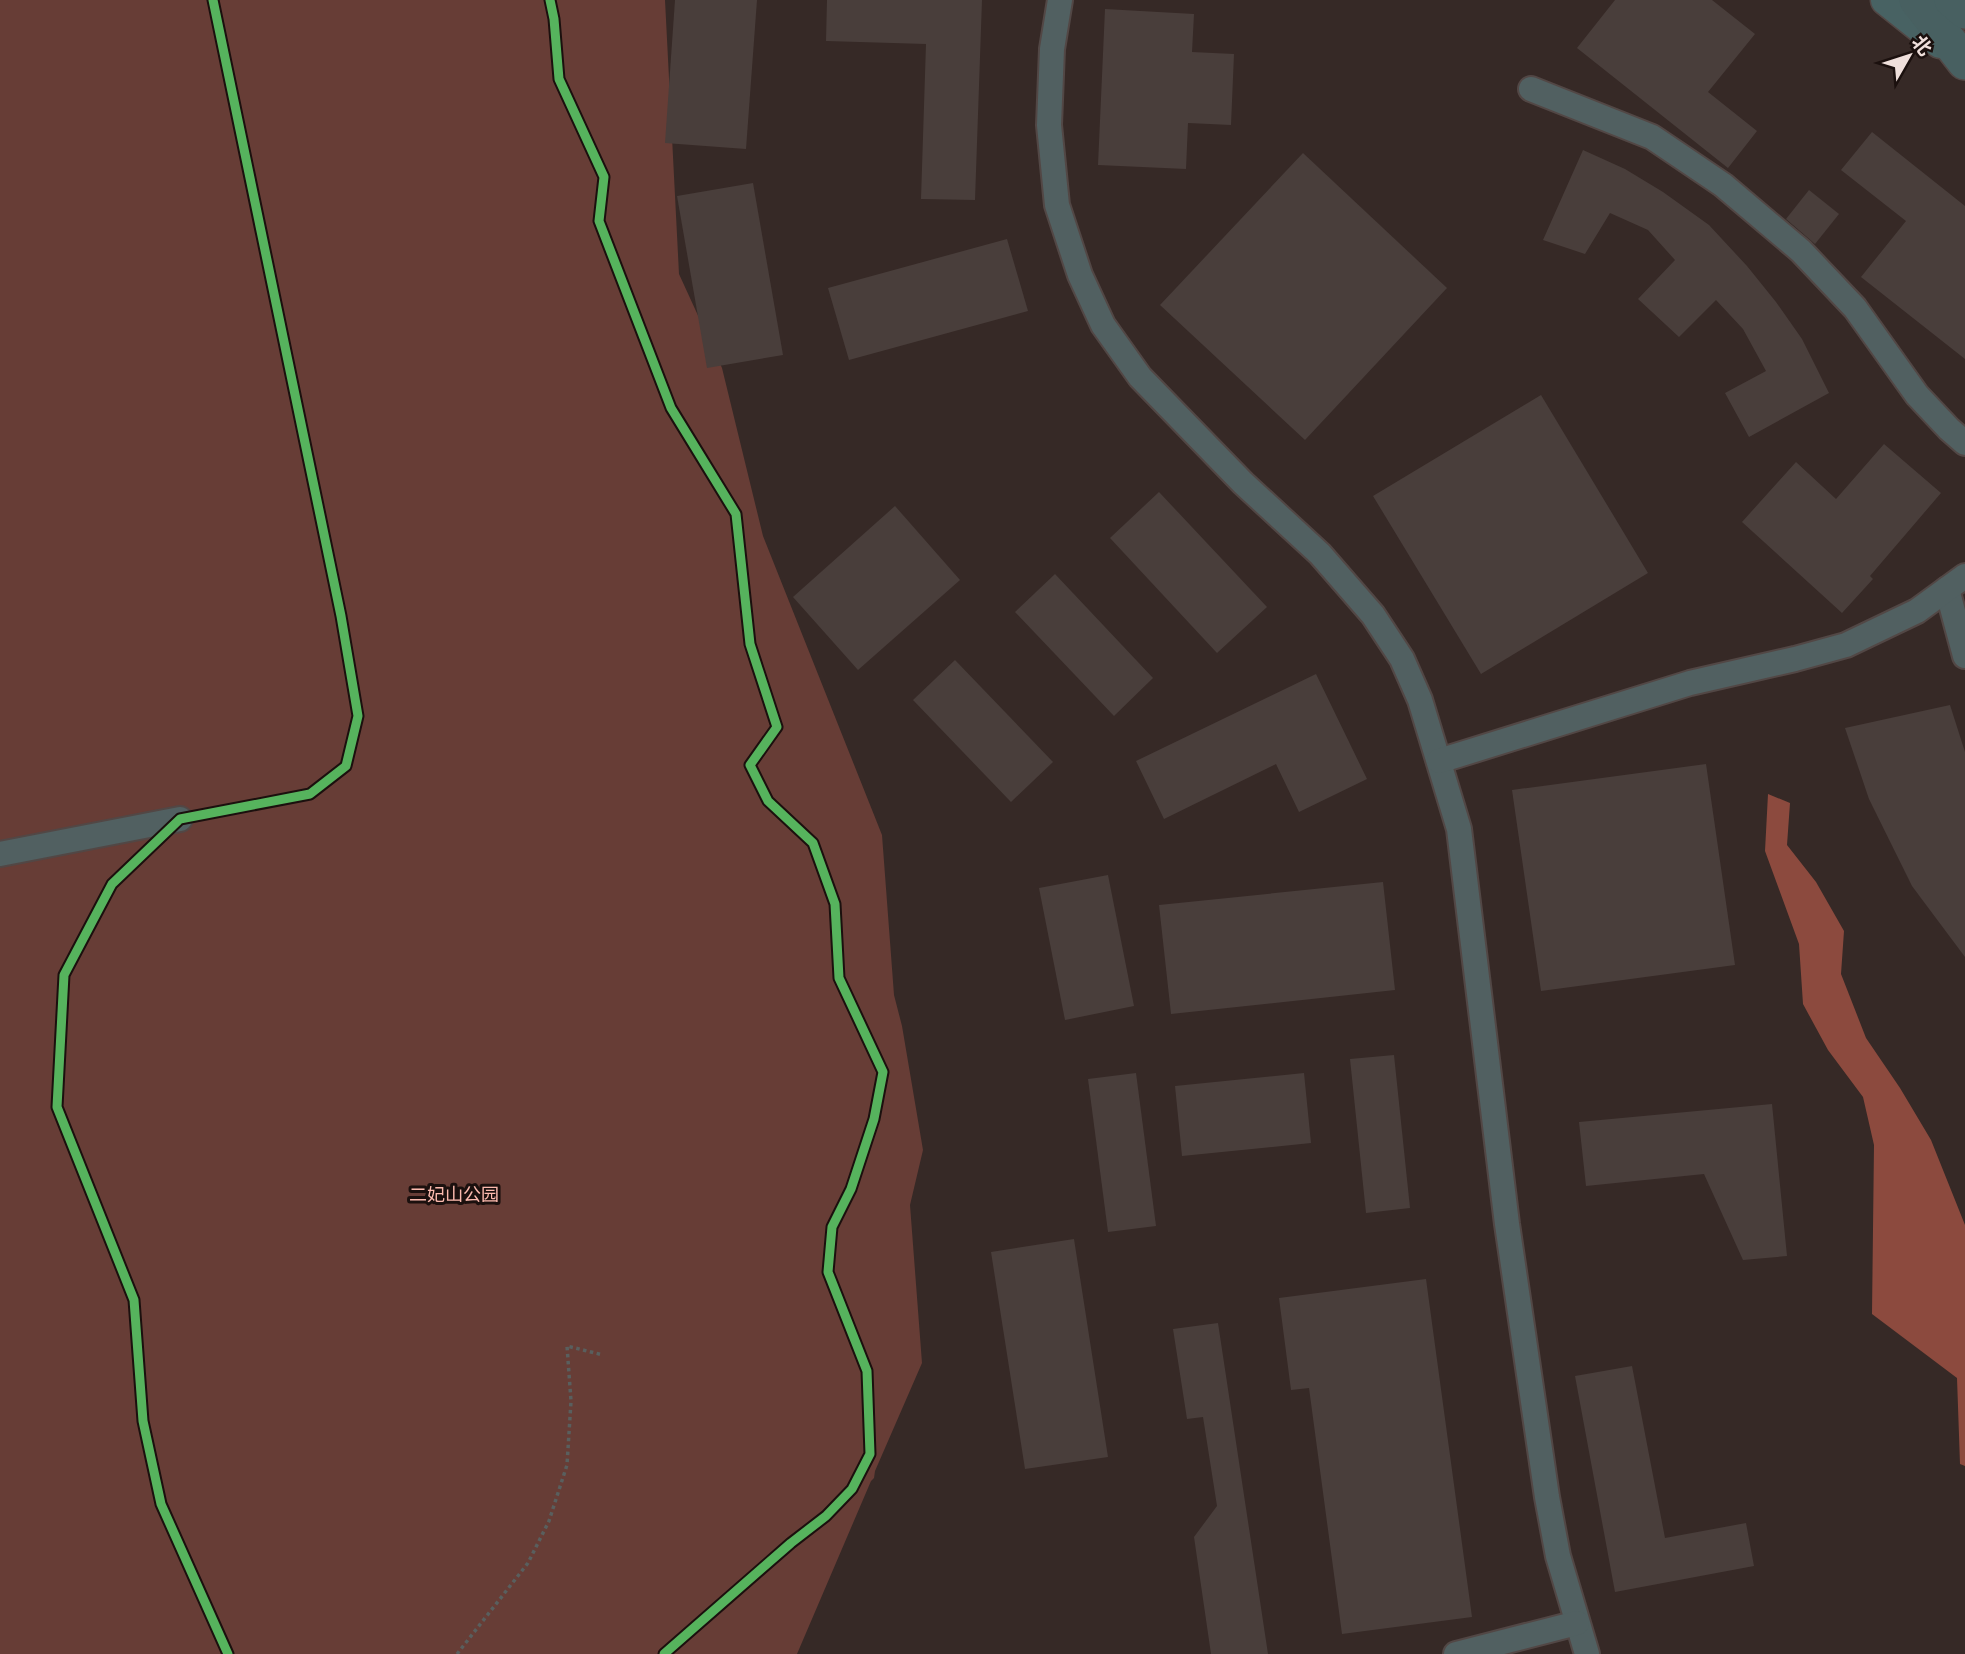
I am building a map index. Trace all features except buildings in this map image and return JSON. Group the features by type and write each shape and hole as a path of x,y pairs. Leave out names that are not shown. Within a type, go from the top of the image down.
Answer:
{"highway":[{"path":"1917,0 1965,62"},
{"path":"1952,0 1965,11"}],"main road":[{"path":"1886,0 1965,62"}],"street":[{"path":"1060,0 1052,49 1049,125 1057,205 1080,275 1103,325 1140,377 1243,483 1320,554 1373,615 1402,659 1420,700 1459,829 1507,1224 1547,1497 1558,1556 1587,1654"},
{"path":"1531,89 1652,137 1723,185 1801,251 1856,308 1917,396 1965,443"},
{"path":"1438,761 1690,682 1846,645 1917,611 1956,583 1965,656"},
{"path":"0,854 180,819"},
{"path":"1456,1654 1577,1623"}],"path":[{"path":"457,1654 528,1563 549,1521 567,1465 571,1401 566,1346 603,1355"}],"green space":[{"name":"二妃山公园","path":"0,0 665,0 679,274 722,368 763,536 882,835 894,995 902,1026 923,1150 910,1205 922,1363 797,1654 0,1654"}],"shaded area":[{"path":"1768,794 1790,803 1787,845 1816,882 1844,931 1841,974 1866,1038 1931,1140 1965,1225 1965,1466 1960,1464 1957,1378 1872,1314 1874,1145 1863,1097 1828,1050 1803,1004 1799,944 1765,851"}],"cycle path":[{"path":"213,0 341,616 358,716 346,766 310,794 180,819 112,884 64,975 57,1107 134,1300 143,1421 161,1504 228,1654"},
{"path":"550,0 559,79 604,177 599,221 671,408 736,514 750,644 777,727 750,765 768,801 813,843 835,904 839,978 883,1072 874,1119 851,1189 832,1227 828,1272 867,1371 870,1454 852,1489 826,1516 791,1543 664,1654"}]}
